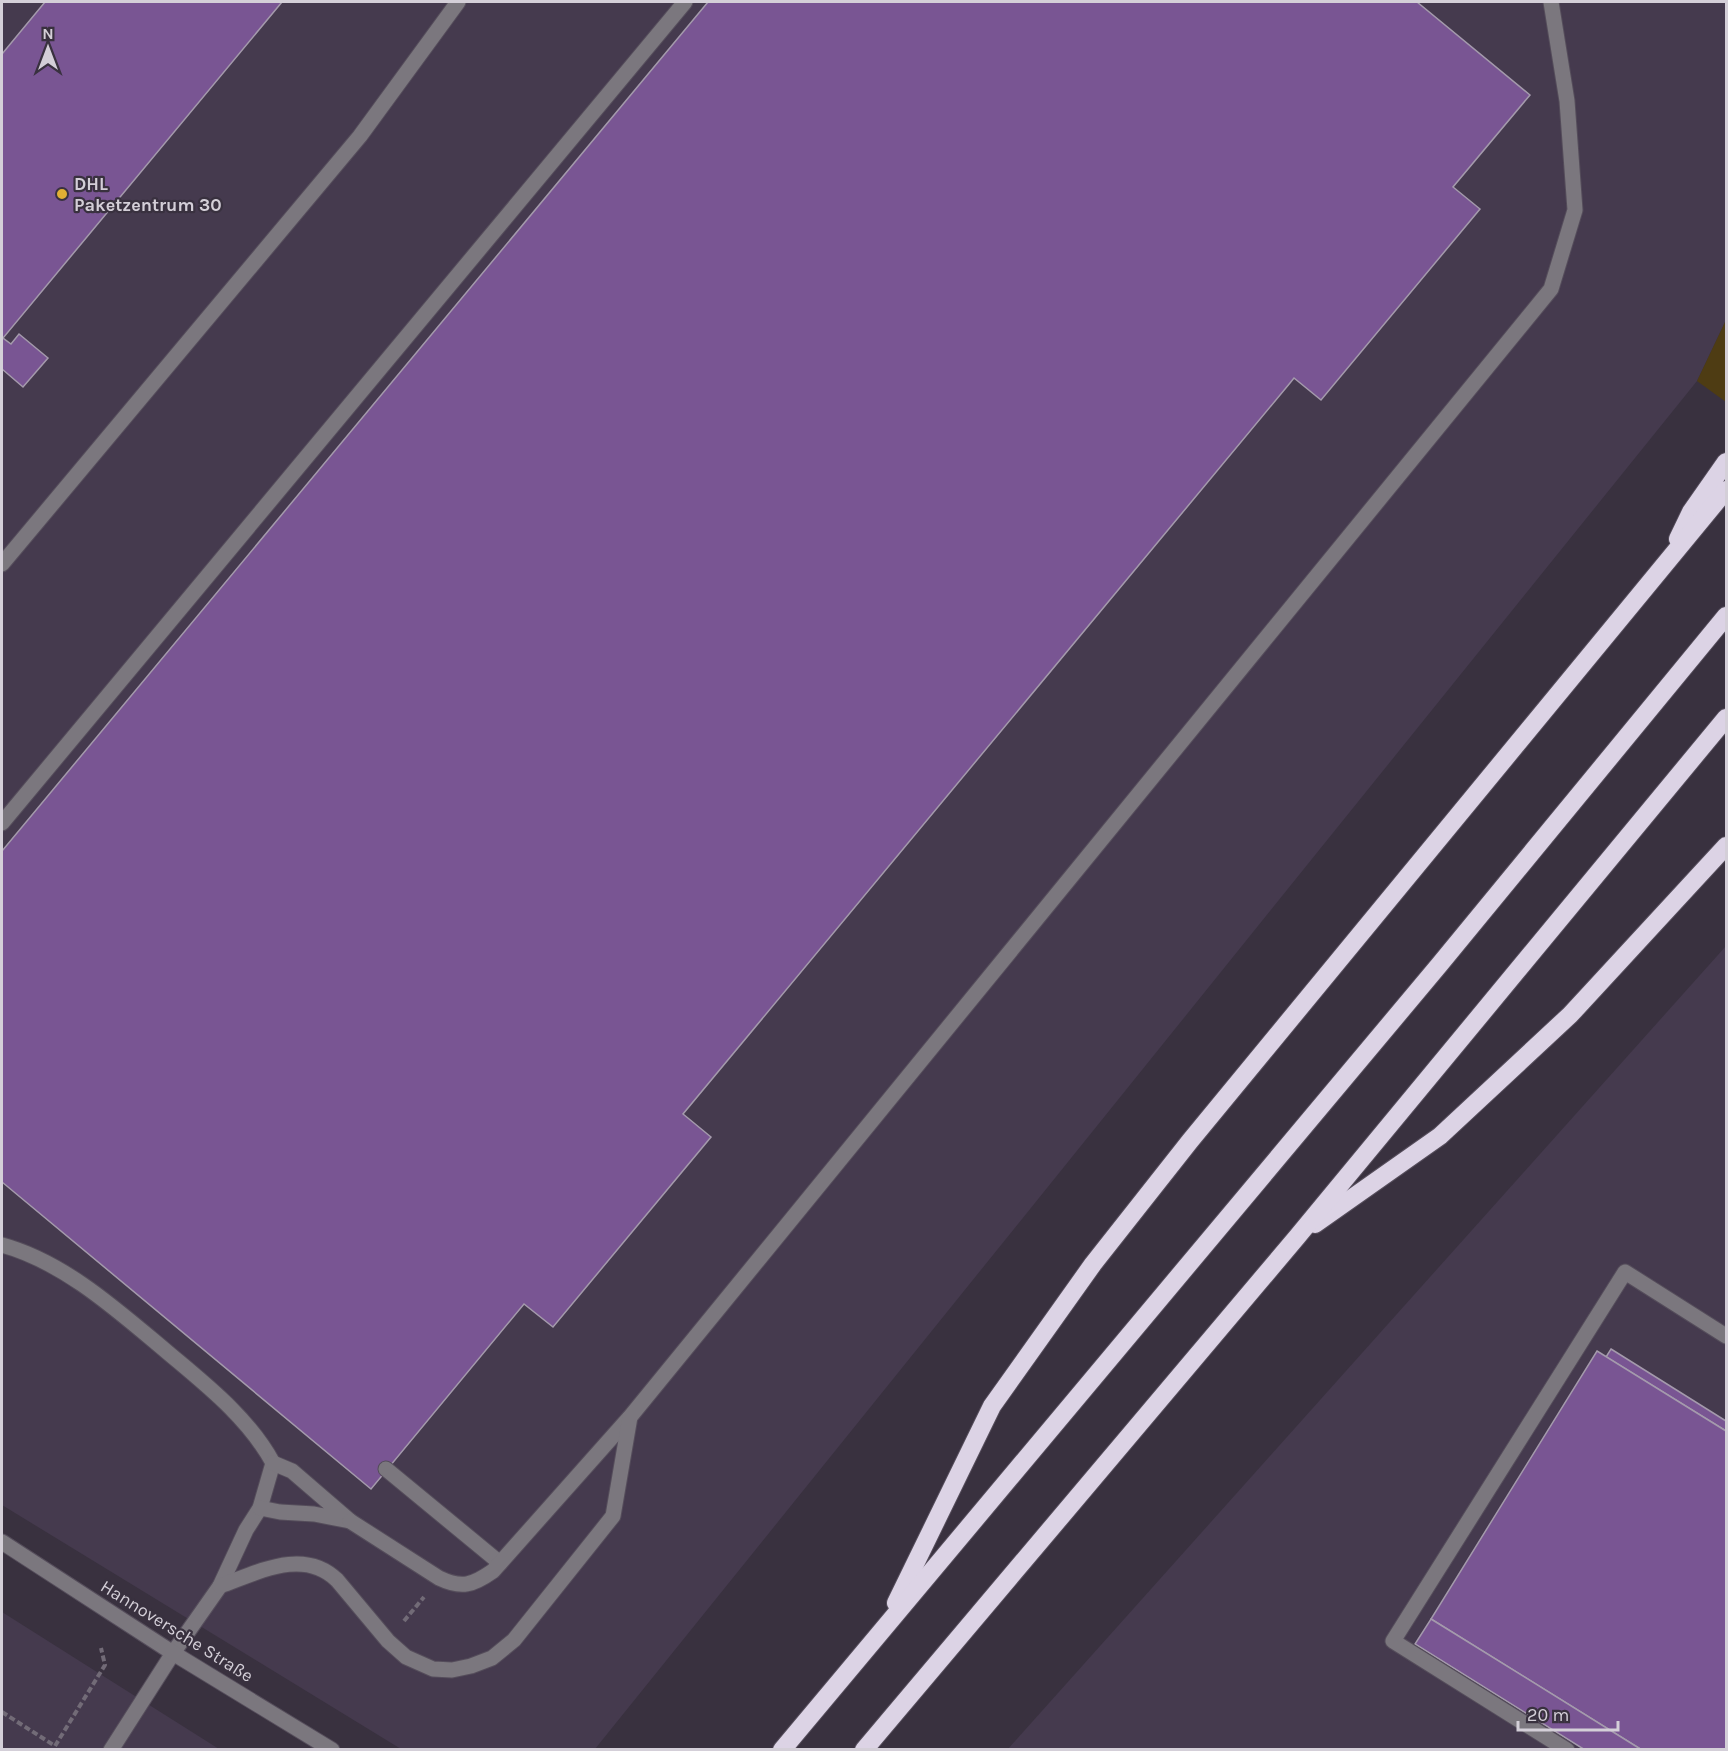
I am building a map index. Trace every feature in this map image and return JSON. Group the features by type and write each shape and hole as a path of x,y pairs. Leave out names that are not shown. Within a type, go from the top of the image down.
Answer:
{"highway":[{"path":"1665,566 1691,512 1726,462"},
{"path":"883,1629 992,1406 1093,1264 1197,1132 1726,490"},
{"path":"782,1749 1440,964 1726,616"},
{"path":"864,1749 1297,1237 1726,718"},
{"path":"1297,1237 1440,1136 1570,1015 1726,846"}],"street":[{"path":"2,564 360,136 458,2"},
{"path":"2,823 686,2"},
{"path":"2,1245 26,1251 95,1293 124,1315 220,1397 263,1444 273,1463 292,1470 350,1521 439,1578 454,1585 477,1582 493,1571 630,1418 1551,289 1575,210 1567,101 1551,2"},
{"path":"1567,1749 1393,1641 1625,1272 1726,1336"},
{"path":"220,1586 276,1566 292,1563 316,1566 327,1571 337,1580 388,1641 406,1657 433,1669 452,1670 492,1658 514,1640 613,1516 630,1418"},
{"path":"111,1749 173,1653 220,1586 246,1530 260,1509 273,1463"},
{"path":"386,1469 500,1563"},
{"path":"260,1509 315,1514 350,1521"},
{"name":"Hannoversche Straße","path":"2,1542 173,1653 332,1749"}],"path":[{"path":"2,1715 54,1748 105,1665 101,1648"}],"shaded area":[{"path":"2,2 1726,2 1726,320 1697,381 595,1749 401,1749 2,1505"},
{"path":"1726,320 1726,402 1697,381"},
{"path":"1726,946 1726,1749 1008,1749"},
{"path":"2,1612 89,1667 219,1749 2,1749"}],"building":[{"name":"DHL Paketzentrum 30","path":"45,2 282,2 3,338 11,344 19,334 48,358 23,387 2,369 2,54"},
{"path":"708,2 1417,2 1530,95 1453,187 1480,209 1321,400 1294,378 683,1114 711,1137 553,1327 524,1304 371,1489 2,1182 2,851"},
{"path":"1611,1349 1726,1421 1726,1431 1606,1357"},
{"path":"1597,1351 1726,1431 1726,1750 1642,1750 1431,1619"},
{"path":"1431,1619 1642,1750 1585,1750 1415,1644"}],"place":[{"name":"DHL Paketzentrum 30","path":"62,194"}]}
